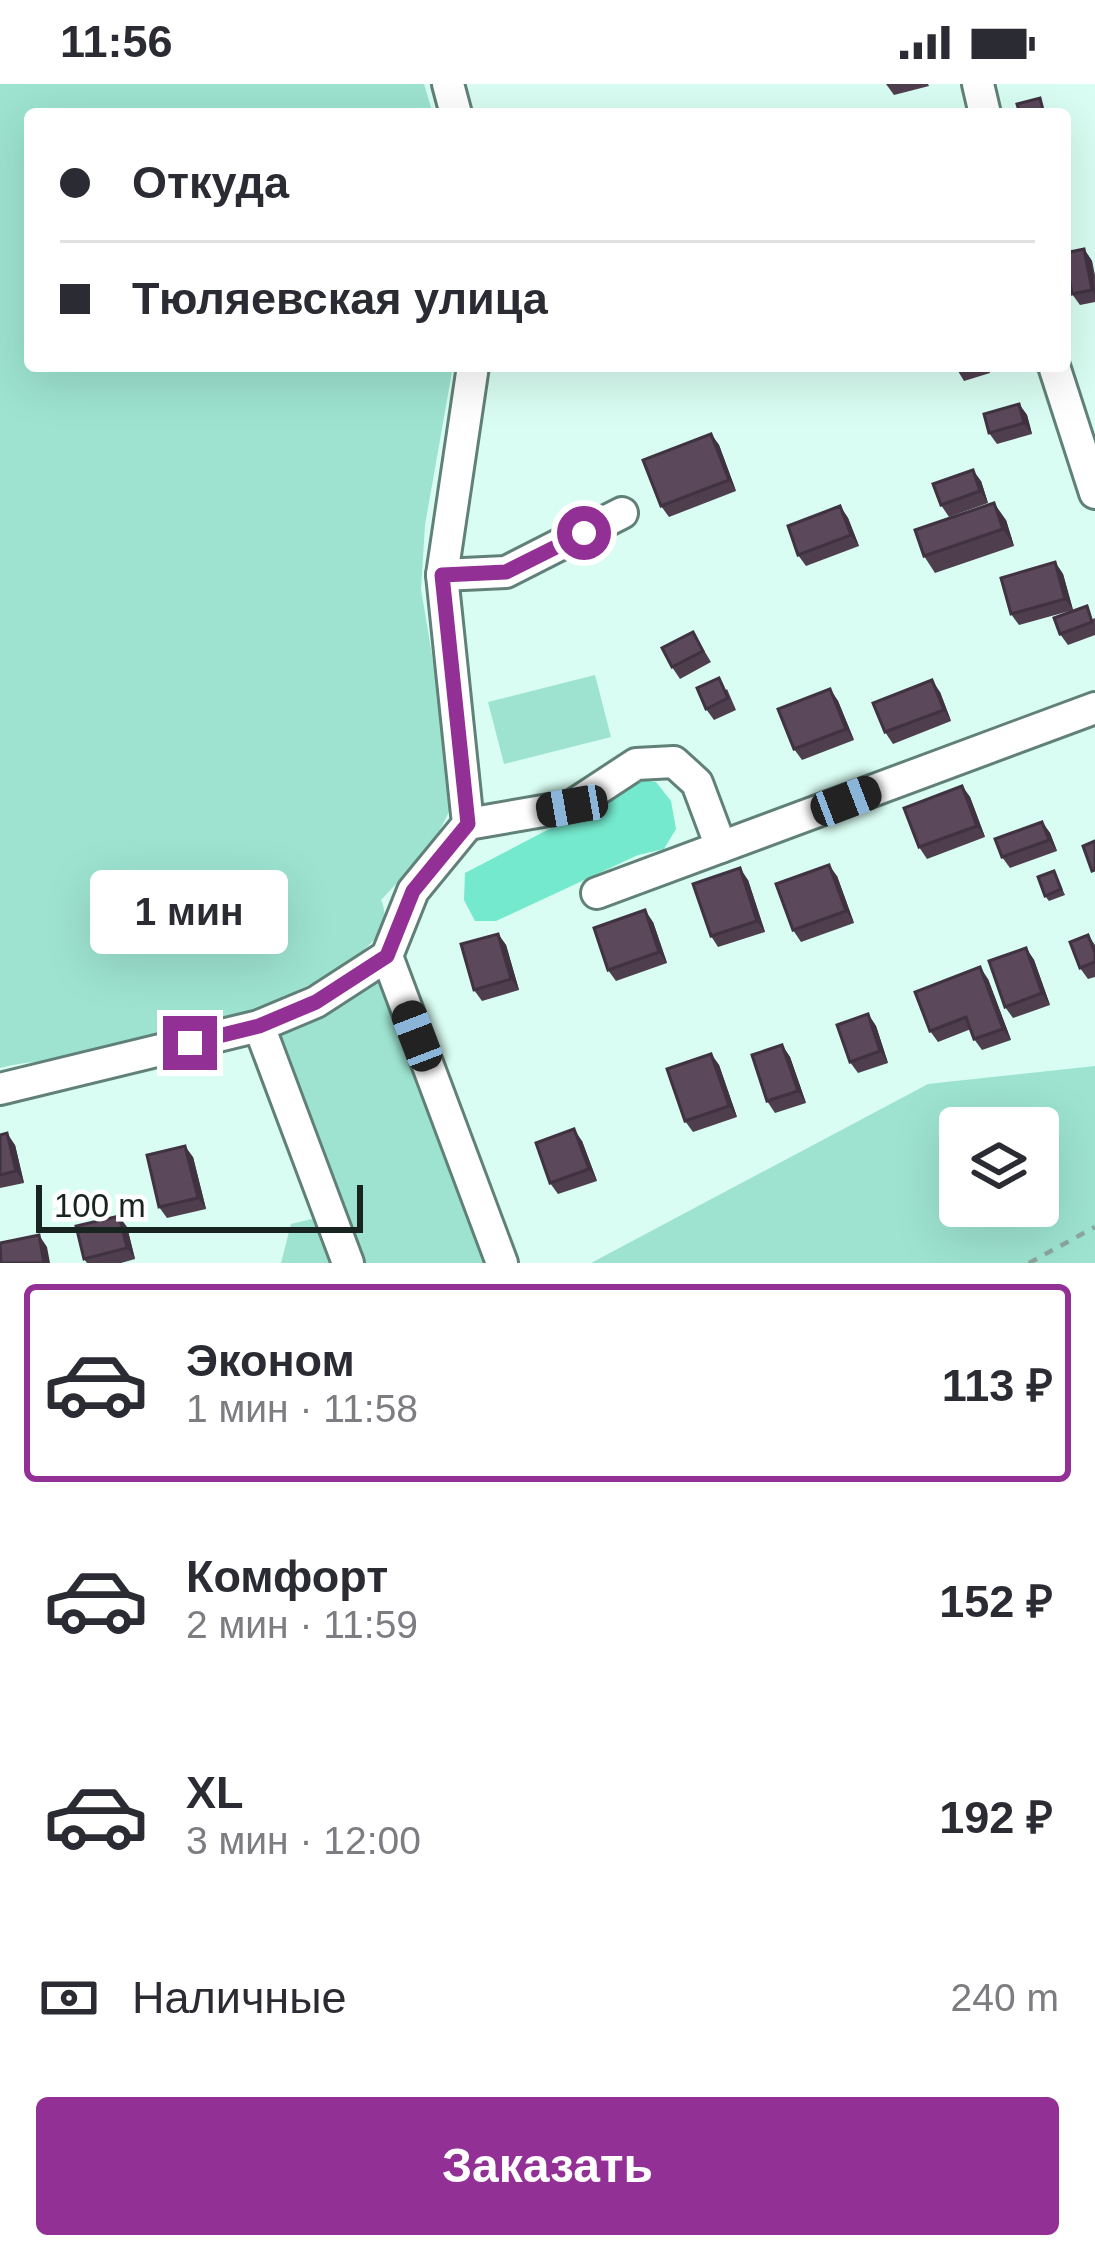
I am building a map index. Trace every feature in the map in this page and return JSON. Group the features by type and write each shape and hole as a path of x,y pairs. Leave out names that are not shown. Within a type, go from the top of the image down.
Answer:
{"street":[{"path":"468,824 442,575 472,372"},
{"path":"1056,372 1095,494"},
{"path":"442,575 506,572 622,513"},
{"path":"597,893 1095,708"},
{"path":"0,1089 259,1026 316,1002 387,956 413,891 468,824 572,806 636,764 674,762 697,783 721,847"},
{"path":"387,956 502,1263"},
{"path":"259,1026 348,1263"}],"path":[{"path":"1029,1263 1095,1227"}],"shaded area":[{"path":"0,84 424,84 431,108 24,108 24,372 452,372 425,525 421,589 455,793 435,838 381,900 381,927 359,954 321,979 171,1036 101,1054 0,1068"},
{"path":"595,675 611,737 504,764 488,702"},
{"path":"643,780 656,782 671,801 676,829 664,849 638,855 496,921 475,921 464,900 465,873"},
{"path":"380,980 387,983 489,1263 357,1263 276,1036"},
{"path":"1095,1066 1095,1263 591,1263 928,1084"},
{"path":"324,1216 341,1263 281,1263 291,1224"}],"building":[{"path":"1040,98 1042,108 1018,108 1017,104"},
{"path":"1084,249 1092,290 1072,294 1071,252"},
{"path":"1019,404 1024,423 989,433 984,414"},
{"path":"711,434 729,480 661,506 643,460"},
{"path":"973,470 980,491 941,505 933,484"},
{"path":"994,503 1003,529 924,556 915,530"},
{"path":"840,506 851,535 798,555 788,526"},
{"path":"1055,562 1065,599 1011,614 1001,578"},
{"path":"1087,606 1092,622 1060,634 1054,618"},
{"path":"693,632 703,651 672,667 662,648"},
{"path":"719,678 728,698 706,709 697,688"},
{"path":"932,680 944,710 885,732 873,703"},
{"path":"830,689 846,729 794,749 778,709"},
{"path":"962,786 977,826 919,847 904,808"},
{"path":"1042,822 1049,840 1002,857 995,839"},
{"path":"1095,841 1095,870 1092,871 1083,846"},
{"path":"829,865 846,911 793,930 776,884"},
{"path":"740,868 757,921 711,936 693,884"},
{"path":"1054,871 1061,889 1045,896 1038,877"},
{"path":"645,910 659,952 608,970 594,928"},
{"path":"498,934 511,979 474,990 461,944"},
{"path":"1088,935 1095,962 1080,968 1070,942"},
{"path":"1026,948 1042,993 1005,1007 989,961"},
{"path":"980,967 1003,1029 974,1039 966,1017 930,1031 915,992"},
{"path":"868,1014 880,1051 850,1062 837,1025"},
{"path":"782,1045 798,1091 767,1101 752,1055"},
{"path":"711,1054 729,1106 685,1121 667,1069"},
{"path":"574,1129 589,1169 550,1183 536,1143"},
{"path":"7,1133 16,1171 0,1175 0,1135"},
{"path":"185,1146 198,1198 159,1207 147,1155"},
{"path":"119,1216 127,1248 84,1259 76,1226"},
{"path":"39,1235 44,1263 1,1263 0,1243"}],"route":[{"path":"190,1043 259,1026 316,1002 387,956 413,891 468,824 442,575 506,572 584,533"}]}
